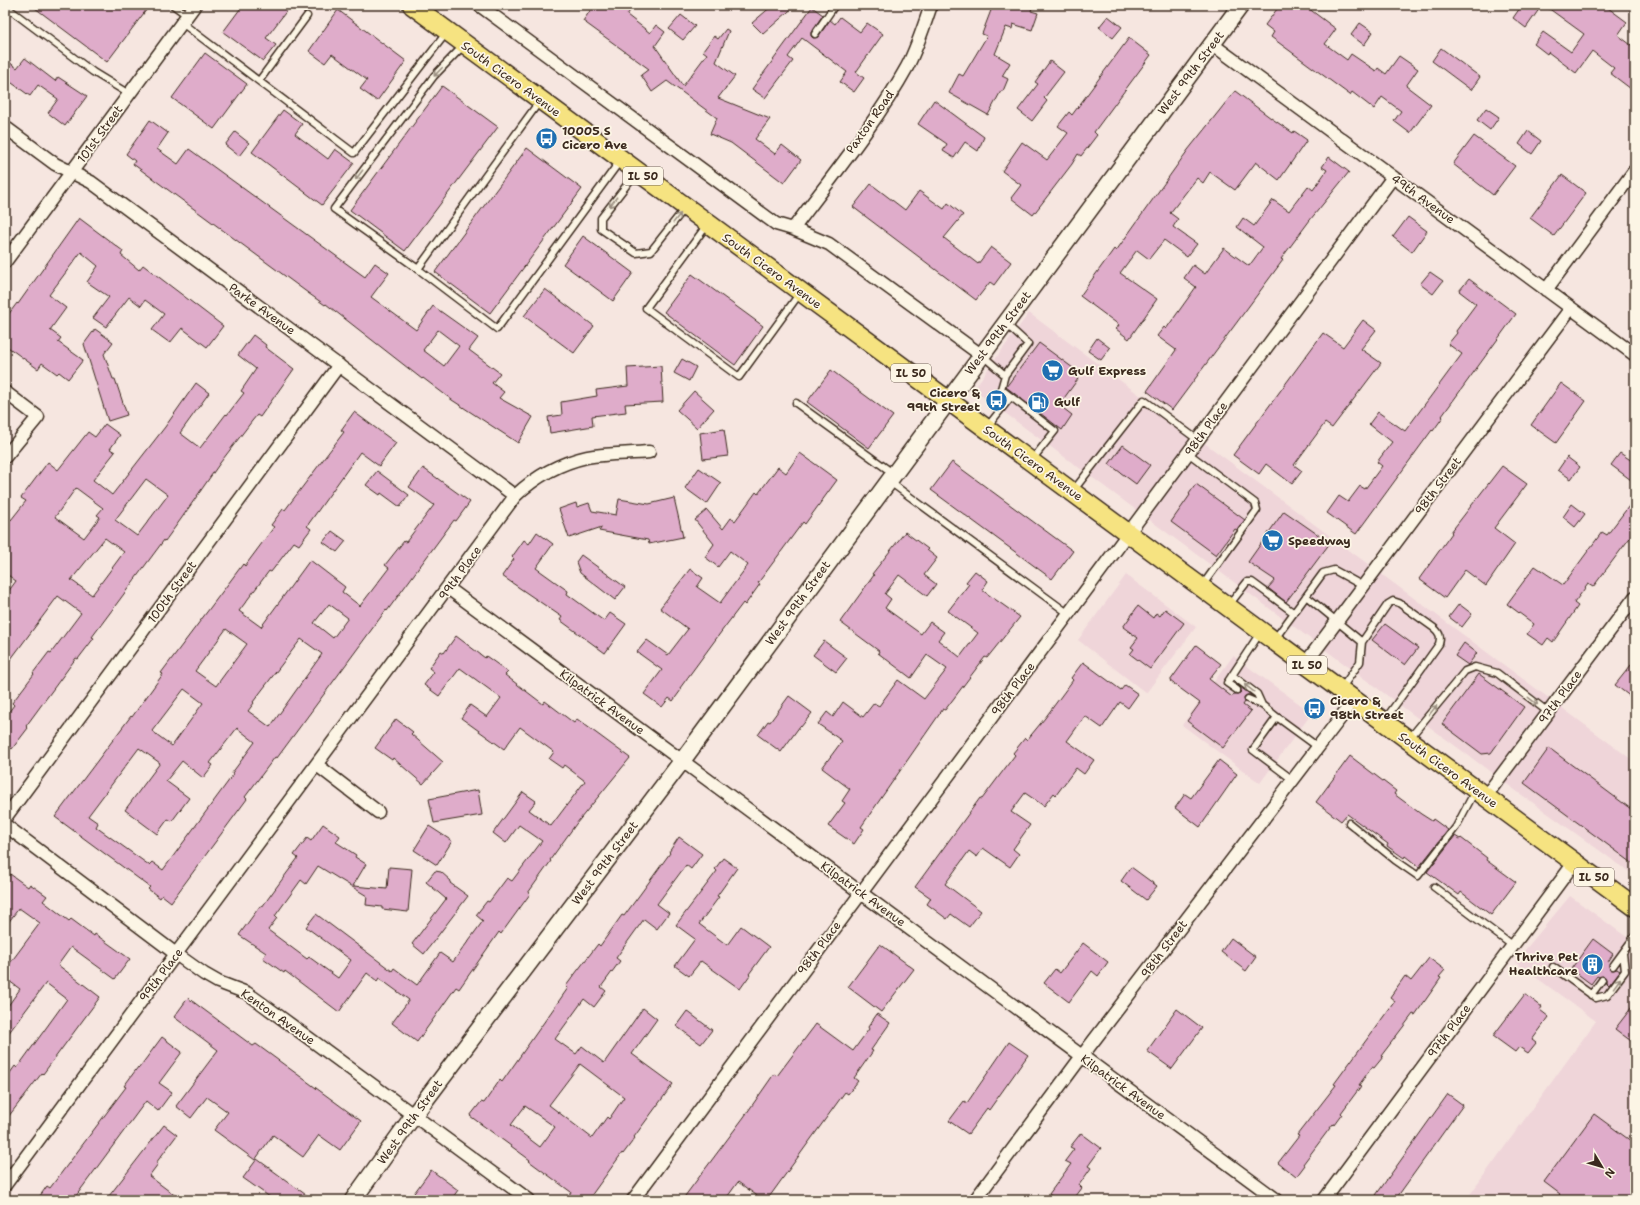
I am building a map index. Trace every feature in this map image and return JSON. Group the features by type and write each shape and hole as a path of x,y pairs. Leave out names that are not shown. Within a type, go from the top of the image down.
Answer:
{"main road":[{"name":"South Cicero Avenue","path":"412,5 1635,908"}],"street":[{"name":"101st Street","path":"5,262 195,5"},
{"path":"479,5 776,224 793,229 829,244 981,355"},
{"name":"Paxton Road","path":"793,229 878,114 907,67 931,5"},
{"name":"West 99th Street","path":"353,1200 414,1115 682,761 1241,5"},
{"name":"49th Avenue","path":"1212,44 1635,355"},
{"name":"Parke Avenue","path":"5,128 55,164 91,182 515,496"},
{"path":"1546,290 1635,170"},
{"name":"98th Place","path":"633,1200 860,892 1129,534 1393,177"},
{"name":"98th Street","path":"1305,664 1571,308"},
{"name":"100th Street","path":"5,818 339,365"},
{"path":"5,392 38,417 5,457"},
{"name":"99th Place","path":"5,1186 515,496 528,484 552,469 587,457 649,452"},
{"name":"Kilpatrick Avenue","path":"448,588 1277,1200"},
{"name":"97th Place","path":"1480,793 1548,712 1635,597"},
{"name":"98th Street","path":"975,1200 1082,1056 1318,747 1347,695"},
{"path":"317,765 378,812"},
{"name":"Kenton Avenue","path":"5,825 176,954 208,976 247,993 529,1200"},
{"name":"97th Place","path":"1324,1200 1574,863"}],"lane":[{"path":"173,5 185,19 258,81 354,153 448,32"},
{"path":"815,34 835,5"},
{"path":"5,6 93,72 129,94"},
{"path":"258,81 307,16"},
{"path":"465,44 434,76 334,209 418,269 497,329 621,160"},
{"path":"418,269 540,100"},
{"path":"637,171 601,218 601,229 636,253 651,251 685,207"},
{"path":"708,224 646,308 738,377 800,292"},
{"path":"1005,323 1028,344 1005,374 1001,389 1055,431 1031,462"},
{"path":"981,355 1005,374"},
{"path":"985,428 1011,397"},
{"path":"1072,492 1144,400 1198,440"},
{"path":"796,403 1069,614"},
{"path":"1188,454 1255,504 1257,510 1201,588"},
{"path":"1237,690 1227,683 1232,675 1267,636 1294,613 1323,573 1334,570 1363,586"},
{"path":"1228,607 1247,582 1252,582 1294,613"},
{"path":"1306,596 1362,642"},
{"path":"1347,695 1360,662 1362,642 1388,604 1393,601 1399,603 1439,632 1441,638 1439,644 1384,722"},
{"path":"1408,740 1465,670 1475,667 1497,673 1548,712"},
{"path":"1232,675 1257,694 1262,705"},
{"path":"1248,699 1262,705 1318,747"},
{"path":"1277,717 1253,750 1293,780"},
{"path":"1349,823 1395,860 1418,876 1480,793"},
{"path":"1434,887 1513,946"},
{"path":"1613,966 1635,936"},
{"path":"1553,967 1596,998 1608,995 1625,971 1623,953"},
{"path":"1591,995 1602,980"}],"shaded area":[{"path":"1029,313 1635,762 1635,876 1515,790 978,393 976,390 978,383"},
{"path":"1126,575 1196,627 1146,693 1078,640"},
{"path":"1233,656 1312,713 1260,783 1182,725"},
{"path":"1570,896 1635,943 1635,1200 1466,1200 1596,1021 1515,962"}],"building":[{"path":"31,5 150,5 107,62"},
{"path":"243,5 291,5 266,38 276,45 263,61 223,32"},
{"path":"594,5 634,5 627,15 650,33 656,25 665,32 655,46 683,86 707,54 703,51 714,36 718,39 726,29 729,31 716,62 735,76 718,98 770,119 755,139 775,154 782,145 801,160 784,183 731,143 710,134 717,118 667,81 652,92 641,75 649,69 583,21"},
{"path":"773,5 796,5 763,34 752,23"},
{"path":"993,5 1033,5 1031,11 1038,13 1032,30 1013,24 1012,29 1006,27 995,54 1010,63 1002,76 1008,79 1003,91 1001,91 988,115 949,93 959,74 963,76 987,36 982,34"},
{"path":"1280,5 1304,5 1336,29 1325,44 1347,60 1351,54 1376,71 1378,68 1386,74 1399,56 1418,69 1406,86 1431,105 1410,133 1394,121 1401,111 1382,97 1374,109 1352,92 1350,95 1271,37 1274,32 1265,25"},
{"path":"1522,5 1542,5 1526,28 1513,18"},
{"path":"1544,5 1604,5 1627,22 1618,35 1635,48 1635,92 1610,73 1614,68 1592,51 1576,73 1548,52 1547,54 1534,44 1543,32 1571,52 1584,34"},
{"path":"812,7 823,15 811,32 811,36 813,38 818,37 830,20 835,24 840,17 860,32 867,23 883,34 856,72 864,78 854,92 840,82 847,72 802,38 788,57 793,61 765,98 752,89"},
{"path":"338,10 406,61 377,101 360,89 367,80 332,54 325,63 309,51"},
{"path":"681,15 695,26 683,40 669,29"},
{"path":"1108,16 1122,27 1113,38 1099,27"},
{"path":"1360,23 1373,32 1364,45 1351,35"},
{"path":"1129,38 1151,55 1094,132 1097,135 1081,156 1078,154 1033,215 1011,198 1021,185 1002,171 1022,142 1047,160 1068,133 1058,126 1069,112 1072,115"},
{"path":"1441,48 1480,77 1471,90 1432,61"},
{"path":"205,53 247,84 214,129 172,98"},
{"path":"25,58 55,81 58,77 87,96 65,126 48,113 58,99 38,85 30,96 5,78 5,59 17,68"},
{"path":"1050,61 1064,72 1044,98 1047,101 1032,121 1018,110 1038,84 1035,82"},
{"path":"442,86 498,127 405,251 350,210"},
{"path":"1235,91 1293,133 1294,131 1307,140 1279,180 1256,162 1235,190 1210,172 1203,183 1197,178 1170,213 1178,219 1173,227 1197,244 1187,257 1164,240 1149,259 1137,250 1120,273 1157,299 1129,339 1116,329 1119,325 1080,296 1114,249 1116,251 1188,150"},
{"path":"934,100 984,137 978,151 965,142 954,158 943,151 947,144 918,124"},
{"path":"1486,108 1499,117 1490,130 1477,120"},
{"path":"283,110 302,124 295,134 328,159 335,149 354,163 322,205 252,152"},
{"path":"150,120 168,133 157,149 178,164 189,149 365,277 375,263 389,273 371,297 416,330 433,306 478,338 469,350 500,373 492,383 504,392 499,398 533,417 518,443 452,400 423,378 422,379 326,304 325,305 308,293 133,164 135,161 126,154","holes":["438,330 459,346 444,366 423,350"]},
{"path":"1528,131 1541,141 1532,154 1519,144"},
{"path":"235,132 249,143 239,156 225,145"},
{"path":"1474,136 1515,166 1493,195 1453,164"},
{"path":"527,148 582,189 490,313 435,272"},
{"path":"1329,157 1349,172 1310,220 1281,259 1283,260 1172,410 1147,391 1176,350 1157,336 1164,327 1166,329 1196,287 1184,278 1193,265 1205,274 1224,248 1249,266 1263,247 1237,227 1243,218 1254,226 1273,200 1289,211 1308,186 1313,190 1327,170 1322,167"},
{"path":"1562,175 1586,193 1554,236 1530,218"},
{"path":"871,184 905,210 919,191 944,209 948,203 963,215 944,238 978,264 991,247 1011,262 994,285 990,282 976,300 853,207"},
{"path":"1408,217 1427,231 1412,252 1393,237"},
{"path":"79,218 123,251 121,255 139,270 143,265 223,326 207,347 182,328 170,343 152,330 164,314 145,300 141,306 129,297 106,327 93,318 109,297 87,282 98,266 81,252 49,295 66,308 50,330 61,338 58,342 83,360 68,379 59,372 57,374 42,363 38,369 5,345 5,319 17,303 18,304"},
{"path":"583,236 633,273 613,301 563,264"},
{"path":"1430,272 1443,281 1433,294 1420,284"},
{"path":"692,274 763,326 735,365 664,312"},
{"path":"1469,279 1516,314 1442,416 1443,417 1433,431 1432,430 1356,534 1327,513 1339,496 1348,502 1360,486 1365,489 1382,466 1377,462 1392,442 1369,424 1378,412 1405,431 1462,354 1448,344 1476,304 1459,291"},
{"path":"545,289 594,326 574,353 524,316"},
{"path":"1363,320 1376,330 1361,349 1381,363 1332,428 1325,423 1294,465 1302,471 1292,484 1266,464 1259,474 1233,455 1323,333 1343,347"},
{"path":"95,329 113,342 104,354 113,379 115,379 127,415 108,421 84,344"},
{"path":"253,335 266,345 265,347 294,369 260,417 257,415 220,463 165,541 164,540 92,637 94,638 78,659 76,658 26,726 28,728 12,749 5,744 5,717 14,705 12,703 49,652 51,653 81,613 58,596 5,667 5,596 16,581 5,573 5,515 11,520 26,501 21,498 48,462 58,470 88,432 95,437 105,424 120,435 110,449 115,452 93,480 112,495 165,427 196,383 209,393 180,433 200,448 244,393 241,391 256,369 238,355","holes":["146,479 168,495 137,536 115,520","76,488 103,508 97,515 100,517 84,538 55,517","105,538 124,552 92,595 71,580"]},
{"path":"1097,338 1110,348 1101,360 1088,351"},
{"path":"1039,343 1073,368 1070,373 1078,379 1059,405 1072,415 1062,430 1006,387"},
{"path":"682,359 696,367 689,381 674,373"},
{"path":"661,366 663,402 625,404 626,412 592,416 593,426 550,433 548,417 562,415 561,402 597,396 596,390 628,386 627,368"},
{"path":"831,370 893,416 869,448 807,402"},
{"path":"1561,383 1586,401 1556,443 1531,425"},
{"path":"694,391 714,409 697,428 677,410"},
{"path":"354,412 396,443 379,466 360,452 307,526 311,529 299,545 294,542 271,572 269,571 239,611 261,627 310,560 345,587 342,592 360,606 389,568 385,565 404,541 406,542 434,505 409,487 423,468 470,502 456,521 454,520 277,758 275,757 245,797 247,799 171,902 162,895 160,898 148,889 150,887 55,817 131,716 132,717 163,674 161,673 243,564 245,566 274,527 271,525 283,509 285,510 344,432 341,430","holes":["329,604 348,618 333,638 314,623","226,629 247,644 216,686 195,671","301,639 322,654 270,727 248,711 254,703 253,702","184,689 203,703 172,746 152,731","237,728 255,742 232,773 233,775 163,870 152,862 149,865 96,827 98,823 88,816 139,748 160,763 125,810 157,834 168,819 172,821 189,798 166,781 182,761 203,778 213,765 210,763"]},
{"path":"724,429 728,456 703,459 700,433"},
{"path":"1123,445 1150,465 1136,484 1109,464"},
{"path":"800,453 837,480 805,524 803,522 758,583 760,584 745,605 743,603 724,628 680,688 681,690 673,701 669,698 662,707 644,694 662,670 637,652 647,640 668,655 688,629 660,608 690,569 703,578 697,587 720,603 748,565 730,551 718,567 705,557 714,544 695,520 707,510 723,529 731,518 735,521 756,492 758,494 778,467 786,473"},
{"path":"1620,453 1635,463 1635,483 1611,465"},
{"path":"1567,457 1580,467 1571,479 1558,470"},
{"path":"952,462 1073,551 1052,579 931,490"},
{"path":"1502,466 1527,484 1494,528 1515,544 1486,586 1465,570 1445,598 1419,579 1452,533 1451,532"},
{"path":"699,468 721,483 707,504 685,488"},
{"path":"377,471 409,495 400,507 381,493 380,495 366,485"},
{"path":"1196,484 1245,520 1237,530 1235,529 1216,555 1171,522"},
{"path":"674,498 683,537 649,544 648,540 599,531 602,527 569,538 559,509 576,503 577,507 589,503 592,511 616,515 619,499 649,504"},
{"path":"1635,498 1635,531 1593,587 1588,584 1574,603 1578,606 1553,642 1548,638 1543,645 1527,634 1534,624 1507,604 1535,566 1563,585 1602,532 1607,535"},
{"path":"1572,504 1585,514 1575,527 1563,517"},
{"path":"1284,511 1330,543 1286,602 1268,588 1275,580 1248,562"},
{"path":"332,531 346,541 337,552 323,542"},
{"path":"537,532 553,544 536,568 568,591 567,594 604,621 610,613 626,624 605,653 560,620 562,617 502,576 514,559 512,557 524,540 529,544"},
{"path":"905,532 928,549 927,550 937,558 924,575 936,584 927,596 899,575 885,594 891,599 885,608 921,634 930,622 944,632 938,640 960,657 978,633 948,611 969,584 966,582 975,571 988,581 982,590 1020,617 987,658 985,657 945,710 943,709 861,827 864,829 854,844 828,826 845,803 842,801 850,789 822,768 842,741 818,724 827,712 833,717 843,702 863,717 874,703 879,706 898,680 924,699 947,669 927,655 911,678 878,653 879,651 840,622 874,575 872,574"},
{"path":"581,555 625,587 615,600 580,573 576,562"},
{"path":"1459,604 1472,614 1462,627 1449,617"},
{"path":"1138,606 1153,618 1156,613 1160,616 1165,609 1184,623 1150,669 1130,654 1134,649 1131,647 1138,638 1123,627"},
{"path":"1385,624 1418,648 1405,665 1372,640"},
{"path":"456,636 485,658 486,656 508,672 505,675 543,704 545,701 574,723 577,719 630,758 576,824 528,893 530,894 501,934 499,932 459,989 456,987 417,1042 392,1023 409,1000 379,978 377,981 367,973 339,1012 285,971 284,973 263,958 266,953 239,935 260,906 262,907 298,858 294,855 307,838 311,841 323,824 340,836 336,842 356,855 355,857 366,864 353,886 387,889 389,867 412,869 408,912 382,909 382,907 366,905 367,896 318,866 306,884 301,880 275,916 277,918 268,930 307,959 309,957 338,978 351,960 306,927 316,914 392,971 394,968 417,985 440,953 453,962 483,921 476,915 487,901 489,902 507,878 512,881 542,841 519,825 506,843 493,833 523,792 536,801 529,810 551,826 585,781 564,765 562,768 549,759 554,752 520,727 504,749 461,718 470,705 487,717 501,698 460,668 439,696 424,685 434,672 429,668 441,651 444,653"},
{"path":"824,641 847,658 836,672 813,655"},
{"path":"1464,643 1477,653 1468,665 1455,656"},
{"path":"1196,645 1221,664 1209,679 1232,697 1234,694 1240,693 1240,687 1251,695 1244,697 1245,702 1243,705 1251,711 1223,748 1187,721 1200,703 1170,681"},
{"path":"1635,660 1635,700 1615,685"},
{"path":"1083,662 1121,690 1125,685 1138,694 1128,708 1120,702 1102,728 1085,716 1067,741 1094,760 1084,774 1076,768 1056,795 1054,793 1044,806 1025,793 1011,812 1030,825 1013,849 1019,854 1010,867 983,848 977,857 969,851 945,884 981,911 969,927 951,914 947,919 927,904 931,898 915,887 980,798 982,799 1015,755 1013,753 1025,738 1027,740 1045,718 1073,680 1071,678"},
{"path":"1479,674 1524,707 1491,753 1482,754 1442,724"},
{"path":"789,696 812,713 801,727 800,726 781,752 758,735 768,721 770,722"},
{"path":"396,719 413,732 411,734 443,762 423,784 393,758 392,760 375,748"},
{"path":"1549,748 1635,812 1635,865 1524,783"},
{"path":"1350,756 1396,791 1394,794 1421,814 1432,821 1433,819 1448,830 1419,867 1405,856 1404,858 1387,846 1388,844 1347,814 1341,821 1316,802"},
{"path":"1219,760 1237,774 1200,827 1175,808 1185,794 1191,798"},
{"path":"478,790 482,815 434,823 429,799"},
{"path":"429,826 452,841 437,865 414,850"},
{"path":"1455,836 1460,839 1461,838 1487,858 1486,860 1516,882 1491,915 1461,892 1459,895 1427,872"},
{"path":"679,837 702,854 691,869 686,865 657,904 669,913 657,929 644,919 616,958 620,961 601,987 606,991 594,1007 584,999 555,1039 576,1054 582,1046 604,1063 643,1008 657,1019 632,1054 673,1084 634,1137 635,1138 623,1154 622,1153 588,1200 575,1200 569,1195 571,1192 470,1116 481,1102 484,1103 500,1080 502,1082 568,988 566,986 598,944 600,946 622,915 624,916 670,853 669,852","holes":["580,1064 624,1097 609,1119 607,1117 592,1138 549,1105","525,1106 555,1127 540,1147 511,1125"]},
{"path":"723,858 737,868 717,896 719,897 699,924 727,945 741,926 769,947 740,989 701,961 689,976 675,966 695,939 676,925 717,871 715,869"},
{"path":"1131,867 1157,886 1146,900 1121,881"},
{"path":"435,871 441,872 451,881 450,883 468,896 424,954 412,944 446,899 426,882"},
{"path":"10,874 28,887 30,884 47,896 43,901 69,921 71,919 130,959 115,979 71,947 58,965 100,997 43,1074 42,1073 5,1121 5,1080 15,1066 17,1068 67,999 46,983 5,1038 5,1010 20,989 5,978 5,970 40,923 19,908 5,927 5,881"},
{"path":"1231,938 1256,957 1246,971 1221,952"},
{"name":"Thrive Pet Healthcare","path":"1593,939 1613,954 1608,962 1610,969 1617,969 1620,971 1609,985 1604,976 1597,976 1591,984 1571,969"},
{"path":"1083,943 1108,962 1098,976 1092,971 1069,1002 1044,983 1055,969 1060,973"},
{"path":"880,944 914,969 881,1012 848,987"},
{"path":"1429,958 1445,970 1439,977 1441,978 1415,1015 1413,1014 1381,1056 1383,1057 1374,1068 1372,1067 1359,1085 1361,1086 1341,1113 1342,1114 1303,1164 1305,1165 1296,1177 1278,1163 1299,1136 1297,1135 1336,1085 1334,1084 1395,1001 1390,997 1405,976 1411,981"},
{"path":"1525,994 1542,1007 1540,1010 1549,1017 1532,1040 1536,1043 1528,1053 1519,1047 1515,1052 1493,1036"},
{"path":"188,998 253,1046 256,1044 361,1121 340,1150 319,1135 303,1157 273,1135 255,1160 214,1130 228,1112 207,1097 191,1118 176,1106 218,1050 174,1017"},
{"path":"1635,1003 1635,1044 1615,1029"},
{"path":"1177,1009 1202,1028 1172,1069 1147,1051"},
{"path":"687,1011 712,1030 701,1044 676,1026"},
{"path":"877,1014 890,1023 854,1078 858,1081 848,1094 845,1092 767,1200 763,1200 738,1182 725,1200 682,1200 774,1074 777,1076 816,1024 853,1051 869,1029 868,1027"},
{"path":"162,1037 182,1052 159,1083 172,1092 158,1111 146,1101 73,1200 37,1200 47,1186 50,1188 126,1087 124,1086 138,1067 139,1068"},
{"path":"1009,1042 1028,1055 989,1110 987,1108 968,1134 949,1121 964,1101 967,1103"},
{"path":"1448,1094 1463,1105 1395,1200 1382,1200 1376,1195"},
{"path":"1594,1114 1635,1144 1635,1200 1556,1200 1560,1194 1544,1182"},
{"path":"164,1125 177,1135 156,1163 158,1164 149,1176 181,1200 115,1200 109,1196"},
{"path":"1081,1133 1101,1148 1088,1166 1091,1168 1079,1185 1082,1188 1073,1200 1056,1200 1049,1194 1071,1164 1065,1161 1074,1149 1070,1147"},
{"path":"257,1159 313,1200 274,1200 243,1178"},
{"path":"431,1170 458,1190 451,1200 409,1200"}],"place":[{"name":"10005 S Cicero Ave","path":"546,138"},
{"name":"Gulf Express","path":"1052,371"},
{"name":"Cicero & 99th Street","path":"996,400"},
{"name":"Gulf","path":"1039,402"},
{"name":"Speedway","path":"1273,541"},
{"name":"Cicero & 98th Street","path":"1314,708"},
{"name":"Thrive Pet Healthcare","path":"1593,964"}]}
